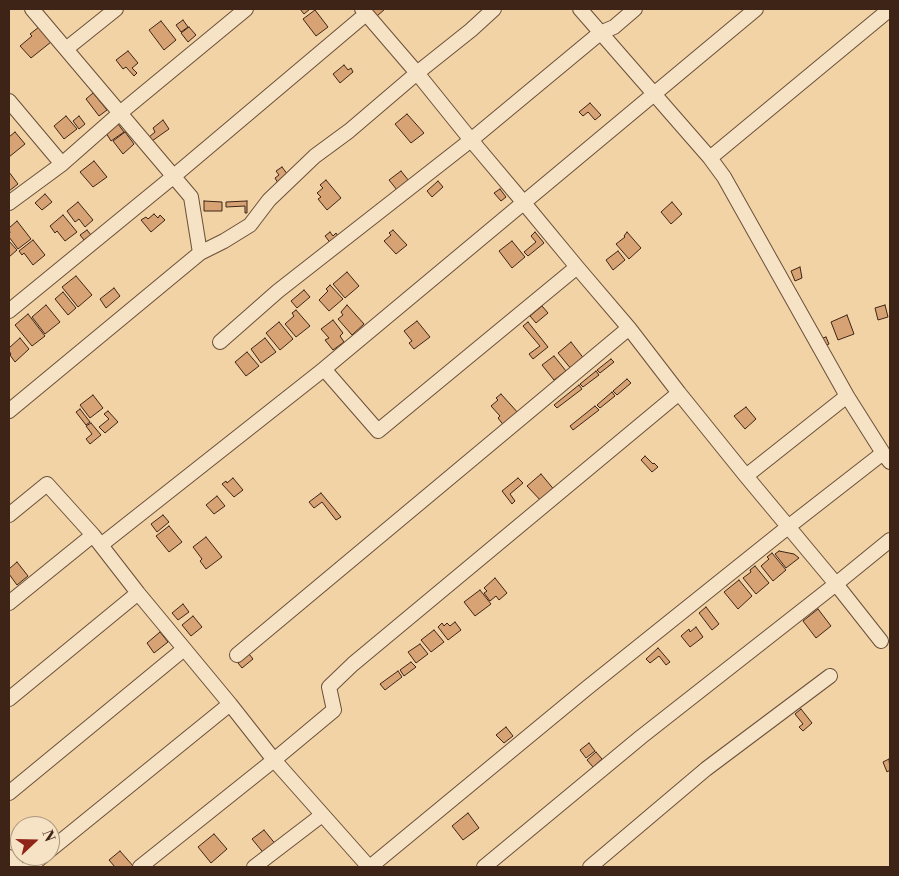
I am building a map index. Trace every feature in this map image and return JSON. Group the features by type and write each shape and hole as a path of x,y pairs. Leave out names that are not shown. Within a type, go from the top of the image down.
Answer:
{"street":[{"path":"32,9 191,197 200,253"},
{"path":"66,49 116,9"},
{"path":"9,203 62,164 120,113 246,9"},
{"path":"9,411 200,253 250,225 269,200 315,156 349,131 494,9"},
{"path":"9,515 47,484 97,540 274,760 369,867 587,688 788,527 887,458 847,396 724,177 710,158 580,9"},
{"path":"220,342 278,291 471,140 600,33 614,27 635,9"},
{"path":"9,603 97,540 324,369 756,9"},
{"path":"710,158 890,9"},
{"path":"9,312 174,176 364,11 629,328 678,393 881,641"},
{"path":"9,101 62,164"},
{"path":"324,369 378,431 577,267"},
{"path":"237,655 629,328"},
{"path":"140,867 334,710 329,687 354,664 678,393"},
{"path":"746,476 847,396"},
{"path":"484,867 641,737 890,540"},
{"path":"9,699 138,593"},
{"path":"9,793 184,649"},
{"path":"590,867 706,769 830,676"},
{"path":"60,842 230,704"},
{"path":"254,867 322,815"},
{"path":"9,857 18,867"}],"building":[{"path":"300,9 310,9 304,14"},
{"path":"371,9 385,9 377,16"},
{"path":"315,10 328,27 316,36 303,19"},
{"path":"183,20 188,27 181,32 176,25"},
{"path":"161,21 176,40 164,50 149,30"},
{"path":"39,27 51,42 31,58 20,46"},
{"path":"189,27 196,35 188,42 181,33"},
{"path":"128,51 138,63 132,68 137,73 134,76 126,67 123,69 116,60"},
{"path":"344,65 348,70 351,68 353,72 340,83 333,74"},
{"path":"93,93 107,110 99,116 86,99"},
{"path":"590,103 601,115 595,120 588,112 583,116 579,112"},
{"path":"407,114 424,133 411,143 395,124"},
{"path":"66,116 77,129 64,139 54,126"},
{"path":"79,116 85,124 79,129 73,121"},
{"path":"163,120 169,129 152,141 149,137 155,132 153,128"},
{"path":"118,124 124,132 111,141 106,133"},
{"path":"15,132 25,144 9,157 9,137"},
{"path":"125,132 134,144 123,154 113,141"},
{"path":"94,161 107,177 93,187 80,172"},
{"path":"282,167 288,175 278,183 275,178 279,175 276,171"},
{"path":"401,171 409,181 397,190 389,180"},
{"path":"9,172 18,184 9,191"},
{"path":"326,180 341,198 327,210 318,199 321,197 317,193 323,188 320,185"},
{"path":"438,181 443,187 432,197 427,191"},
{"path":"500,189 506,197 501,201 494,193"},
{"path":"45,194 52,202 42,210 35,203"},
{"path":"204,201 222,202 222,211 204,211"},
{"path":"247,201 247,213 245,213 245,206 226,207 226,202"},
{"path":"78,202 93,220 85,227 79,219 75,222 67,211"},
{"path":"672,202 682,214 671,224 661,212"},
{"path":"154,214 158,218 160,215 165,220 151,232 141,220 146,217 148,219"},
{"path":"63,215 77,232 65,241 50,226"},
{"path":"17,221 31,239 18,249 9,237 9,228"},
{"path":"87,230 91,235 84,240 80,235"},
{"path":"393,230 407,245 396,254 384,241 391,235 389,233"},
{"path":"330,232 333,236 336,233 340,239 332,245 325,236"},
{"path":"535,232 544,243 528,256 524,252 536,242 531,236"},
{"path":"627,232 641,248 629,259 616,244 625,237"},
{"path":"33,240 45,255 33,265 24,253 22,255 19,251"},
{"path":"9,241 17,250 9,257"},
{"path":"512,241 525,257 512,268 499,251"},
{"path":"618,251 625,260 613,270 606,260"},
{"path":"800,267 802,278 795,281 791,271"},
{"path":"347,272 359,286 345,298 333,284"},
{"path":"76,276 92,295 78,307 62,287"},
{"path":"330,285 343,299 329,311 319,300 328,291 326,289"},
{"path":"114,288 120,296 106,308 100,299"},
{"path":"304,290 310,297 297,308 291,301"},
{"path":"63,292 76,308 68,315 55,299"},
{"path":"46,305 60,322 45,334 32,317"},
{"path":"347,305 364,324 352,335 338,319 343,315 341,312"},
{"path":"885,305 888,317 878,320 875,308"},
{"path":"542,306 548,313 536,323 530,316"},
{"path":"296,310 310,326 296,337 285,324 294,316 292,313"},
{"path":"28,314 45,336 32,346 15,325"},
{"path":"847,315 854,334 838,340 831,322"},
{"path":"333,320 343,333 340,336 344,342 333,350 325,340 329,338 321,329"},
{"path":"417,321 430,337 414,349 409,343 412,341 404,331"},
{"path":"279,322 293,339 280,350 266,333"},
{"path":"528,322 548,347 533,359 529,354 540,346 523,326"},
{"path":"826,337 829,344 823,347 820,339"},
{"path":"20,338 29,349 15,362 10,355 9,348"},
{"path":"265,338 276,352 261,363 251,349"},
{"path":"571,342 585,360 572,370 558,353"},
{"path":"247,352 259,366 246,376 235,362"},
{"path":"554,356 566,371 554,380 542,365"},
{"path":"611,359 614,362 600,373 597,370"},
{"path":"596,371 599,375 583,387 580,384"},
{"path":"627,379 631,383 617,395 613,391"},
{"path":"579,385 582,389 557,408 554,405"},
{"path":"612,392 615,396 600,408 597,405"},
{"path":"501,394 519,414 505,427 498,418 500,416 491,406 498,400 496,398"},
{"path":"93,395 103,408 90,418 80,405"},
{"path":"595,406 599,410 573,430 570,426"},
{"path":"746,407 756,419 745,429 734,416"},
{"path":"80,409 90,422 86,425 76,412"},
{"path":"108,411 118,422 105,433 99,427 109,419 104,414"},
{"path":"91,423 101,435 90,444 86,439 92,434 86,426"},
{"path":"645,456 658,467 652,472 641,460"},
{"path":"541,474 556,492 543,503 527,486"},
{"path":"233,478 243,490 234,497 222,484 226,481 227,483"},
{"path":"518,478 523,483 510,494 515,501 512,504 502,491"},
{"path":"321,493 341,517 336,520 322,502 314,508 309,502"},
{"path":"217,496 225,506 214,514 206,505"},
{"path":"163,515 169,522 157,532 151,524"},
{"path":"169,526 182,542 169,552 156,536"},
{"path":"206,537 222,557 206,569 200,561 202,559 193,547"},
{"path":"779,551 794,554 799,558 786,568 775,554"},
{"path":"772,553 786,570 773,581 761,566 769,559 767,557"},
{"path":"17,562 28,576 17,585 9,574 9,569"},
{"path":"755,566 769,583 756,594 743,578"},
{"path":"495,578 507,593 499,600 496,596 490,601 484,593 487,591 484,588"},
{"path":"739,580 752,596 738,609 724,592"},
{"path":"480,590 491,604 475,616 464,602"},
{"path":"183,604 189,612 178,620 172,613"},
{"path":"706,607 719,624 712,630 699,613"},
{"path":"818,609 831,626 816,638 803,621"},
{"path":"193,616 202,627 191,636 182,625"},
{"path":"455,622 461,630 448,640 438,627 442,623 444,626 447,623 450,626"},
{"path":"696,627 703,637 690,647 681,636 689,629 690,632"},
{"path":"434,630 444,642 431,652 421,640"},
{"path":"160,632 168,642 154,653 147,643"},
{"path":"420,644 428,654 416,663 408,652"},
{"path":"658,648 670,662 666,665 659,656 650,663 646,659"},
{"path":"249,654 253,659 242,668 238,663"},
{"path":"411,662 416,667 404,676 400,670"},
{"path":"398,671 402,677 385,690 380,684"},
{"path":"801,709 812,723 803,731 799,727 803,724 795,714"},
{"path":"506,727 513,736 504,743 496,735"},
{"path":"589,743 595,751 586,758 580,750"},
{"path":"596,752 602,759 593,767 587,760"},
{"path":"889,759 890,770 887,772 883,762"},
{"path":"468,813 479,828 463,840 452,826"},
{"path":"264,830 277,846 266,856 252,839"},
{"path":"214,834 227,849 211,863 198,847"},
{"path":"120,851 134,867 115,867 109,860"}]}
